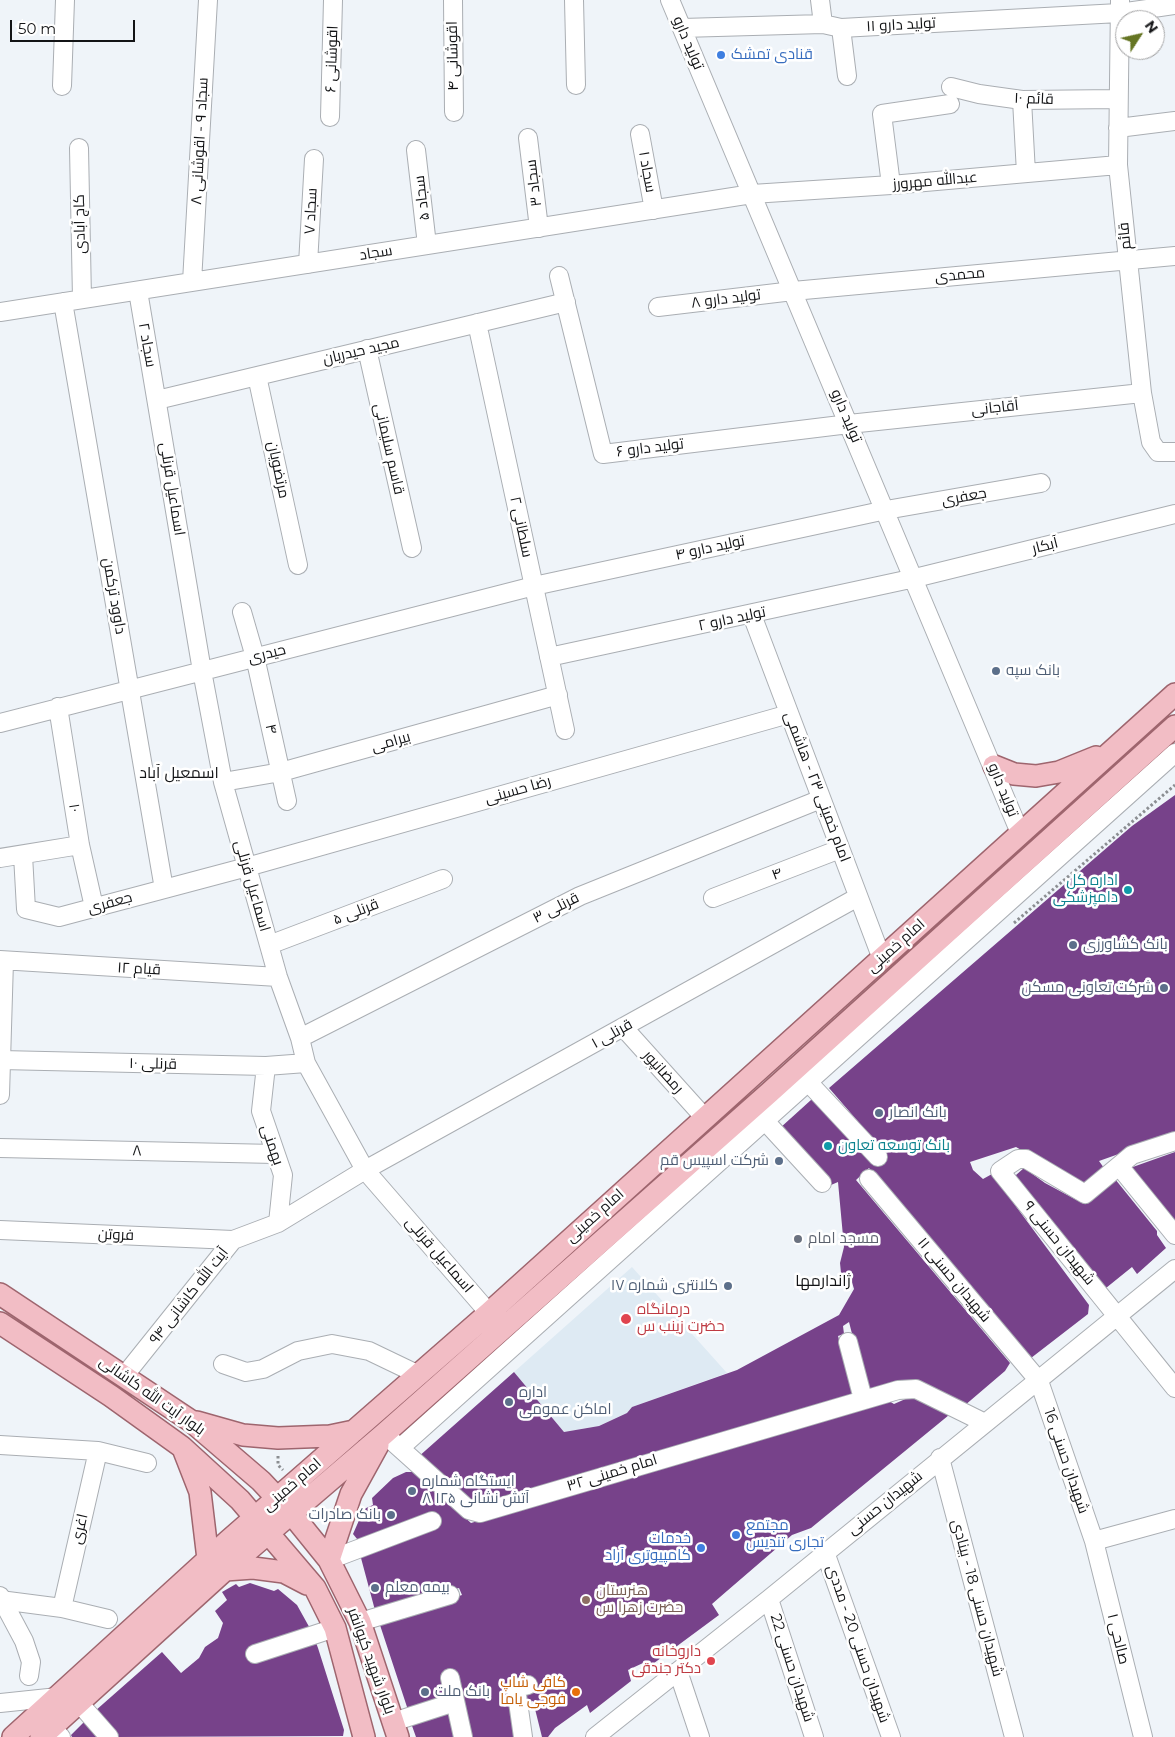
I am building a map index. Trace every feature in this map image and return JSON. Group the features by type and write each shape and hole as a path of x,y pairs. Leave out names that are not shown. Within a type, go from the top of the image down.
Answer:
{"main road":[{"name":"امام خمینی","path":"284,1506 354,1431 489,1313 1175,694"},
{"name":"امام خمینی","path":"48,1729 58,1696 217,1565 284,1506 384,1434 761,1100 1175,726"},
{"path":"994,766 1014,774 1036,776 1059,772 1112,750"},
{"name":"بلوار آیت الله کاشانی","path":"0,1294 125,1375 191,1421 261,1481 284,1506"},
{"name":"بلوار آیت الله کاشانی","path":"0,1323 111,1396 182,1447 240,1500 262,1525"},
{"path":"191,1421 243,1435 278,1438 330,1436 354,1431"},
{"path":"329,1560 351,1494 384,1434"},
{"path":"182,1447 200,1492 217,1565 284,1572 315,1588"},
{"name":"بلوار شهید کیوانفر","path":"284,1506 329,1560 360,1622 395,1729"},
{"name":"بلوار شهید کیوانفر","path":"262,1525 315,1588 335,1628 364,1737"},
{"name":"امام خمینی","path":"13,1737 48,1729 80,1704 217,1565"}],"street":[{"path":"62,86 65,0"},
{"name":"سجاد ۹ - اقوشانی ۸","path":"192,282 208,0"},
{"name":"اقوشانی ۶","path":"330,117 333,0"},
{"name":"اقوشانی ۴","path":"453,0 454,112"},
{"path":"574,0 576,86"},
{"name":"تولید دارو","path":"670,0 994,766 1020,833"},
{"path":"820,0 823,24"},
{"name":"تولید دارو ۱۱","path":"682,28 823,24 841,28 1120,6 1175,5"},
{"name":"قائم","path":"1120,6 1118,165 1142,393 1151,442 1158,452 1175,452"},
{"path":"841,28 847,76"},
{"name":"قائم ۱۰","path":"891,186 882,114 950,96 979,94 1022,100 1118,99"},
{"path":"1022,100 1026,173"},
{"path":"1118,128 1175,121"},
{"name":"سجاد ۱","path":"640,134 654,210"},
{"name":"سجاد ۳","path":"528,138 539,228"},
{"name":"کاج آبادی","path":"79,148 82,299"},
{"name":"سجاد ۵","path":"416,150 427,245"},
{"name":"سجاد ۷","path":"308,264 314,159"},
{"name":"عبدالله مهرورز","path":"752,194 891,186 1118,165"},
{"name":"سجاد","path":"0,312 752,194"},
{"name":"محمدی","path":"793,291 1175,256"},
{"name":"تولید دارو ۶","path":"559,276 603,454 849,424"},
{"name":"سجاد ۲","path":"138,291 157,400"},
{"name":"تولید دارو ۸","path":"658,307 793,291"},
{"name":"داوود ترکمن","path":"63,302 164,889"},
{"name":"مجید حیدریان","path":"157,400 566,302"},
{"name":"۲ سلطانی","path":"477,323 565,730"},
{"name":"قاسم سلیمانی","path":"367,350 412,548"},
{"name":"مرتضویان","path":"258,376 298,565"},
{"name":"آقاجانی","path":"849,424 1142,393"},
{"name":"اسماعیل قرنلی","path":"157,400 202,671 223,782 278,977 300,1038 306,1062 365,1170 489,1313"},
{"name":"جعفری","path":"886,510 1042,483"},
{"name":"تولید دارو ۴","path":"534,586 886,510"},
{"name":"آبکار","path":"914,578 1175,514"},
{"name":"تولید دارو ۲","path":"549,658 914,578"},
{"name":"حیدری","path":"0,723 534,586"},
{"name":"۴","path":"242,612 255,657 287,801"},
{"name":"امام خمینی ۲۳ - هاشمی","path":"752,615 882,959"},
{"name":"بیرامی","path":"223,782 281,772 558,696"},
{"name":"۱۰","path":"58,707 80,845 94,907"},
{"name":"رضا حسینی","path":"247,867 789,714"},
{"path":"400,1448 1175,753"},
{"name":"قرنلی ۳","path":"300,1038 580,896 821,799"},
{"path":"0,858 80,845"},
{"name":"۴","path":"713,898 840,849"},
{"name":"جعفری","path":"23,855 26,908 59,916 247,867"},
{"name":"قرنلی ۵","path":"269,945 443,879"},
{"name":"قرنلی ۱","path":"365,1170 858,897"},
{"path":"0,1095 2,961"},
{"name":"۱۲ قیام","path":"2,961 278,977"},
{"name":"رمضانپور","path":"623,1027 704,1117"},
{"name":"قرنلی ۱۰","path":"1,1060 266,1066 306,1062"},
{"name":"بهمنی","path":"266,1066 261,1111 283,1175 278,1223"},
{"path":"808,1082 878,1157"},
{"path":"765,1120 822,1183"},
{"path":"1175,1141 1132,1155 1118,1166 1175,1235"},
{"name":"۸","path":"0,1148 275,1154"},
{"name":"شهیدان حسنی ۹","path":"1118,1166 1085,1194 1026,1159 1018,1159 1000,1171 1175,1388"},
{"name":"آیت الله کاشانی ۹۴","path":"125,1375 232,1240 278,1223 365,1170"},
{"name":"شهیدان حسنی ۱۱","path":"869,1179 1039,1381"},
{"name":"فروتن","path":"0,1230 232,1240"},
{"name":"شهیدان حسنی","path":"595,1737 769,1599 940,1458 1039,1381 1175,1269"},
{"path":"848,1342 864,1398"},
{"path":"223,1364 246,1372 263,1368 298,1350 332,1344 369,1351 419,1375"},
{"name":"شهیدان حسنی 16","path":"1039,1381 1094,1541"},
{"name":"امام خمینی ۳۲","path":"384,1434 469,1510 480,1512 864,1398 898,1390 916,1389 984,1423"},
{"path":"0,1444 98,1450 147,1463"},
{"name":"اغری","path":"62,1608 98,1450"},
{"name":"شهیدان حسنی 18 - بینادی","path":"940,1458 1014,1737"},
{"path":"1094,1541 1175,1519"},
{"path":"329,1560 432,1521"},
{"name":"صالحی ۱","path":"1094,1541 1143,1737"},
{"name":"شهیدان حسنی 20 - مددی","path":"825,1552 891,1737"},
{"path":"360,1622 450,1595"},
{"path":"1,1599 62,1608 108,1619"},
{"path":"1,1599 24,1641 31,1662 29,1676"},
{"name":"شهیدان حسنی 22","path":"769,1599 814,1737"},
{"path":"255,1654 335,1628"},
{"path":"678,1672 700,1737"},
{"path":"450,1678 463,1737"},
{"path":"523,1737 516,1688 528,1685"},
{"path":"0,1703 58,1696"},
{"path":"395,1729 455,1702"},
{"path":"80,1704 109,1737"}],"shaded area":[{"name":"درمانگاه حضرت زینب س","path":"632,1267 727,1373 632,1407 627,1413 599,1426 564,1432 514,1372"}],"building":[{"path":"1175,795 1175,1134 1099,1161 1104,1168 1084,1186 1016,1147 970,1162 973,1170 983,1179 992,1174 1089,1305 1088,1314 1031,1358 1025,1360 869,1168 856,1180 1010,1363 1005,1371 964,1406 914,1380 867,1392 849,1322 843,1326 844,1334 838,1336 855,1394 480,1504 473,1503 417,1458 514,1372 564,1432 599,1426 627,1413 632,1407 737,1370 839,1315 854,1289 851,1279 841,1273 840,1263 844,1247 838,1182 831,1185 780,1128 811,1100 818,1100 876,1165 887,1155 829,1088 1132,826"},
{"path":"1175,1152 1175,1224 1130,1168"},
{"path":"1024,1168 1045,1183 1084,1204 1115,1179 1157,1231 1157,1235 1166,1248 1137,1274 1132,1267 1106,1288 1016,1179 1016,1175"},
{"path":"910,1397 947,1410 949,1415 811,1528 792,1535 720,1597 712,1604 719,1615 646,1669 643,1663 628,1670 631,1681 590,1713 587,1705 555,1728 548,1737 542,1737 533,1701 524,1703 511,1683 515,1737 465,1737 450,1700 414,1709 407,1707 379,1622 462,1595 459,1588 376,1614 361,1558 366,1550 353,1534 364,1509 373,1505 372,1498 393,1478 406,1472 415,1472 471,1523 889,1401 894,1404"},
{"path":"250,1583 274,1591 278,1589 297,1605 312,1632 318,1648 344,1730 343,1736 118,1737 95,1711 162,1652 181,1673 199,1658 205,1647 218,1638 223,1623 215,1611 227,1600 222,1592 236,1584 239,1587"},
{"path":"454,1707 460,1737 416,1737 411,1723"},
{"path":"86,1720 101,1737 72,1737 71,1735"}],"place":[{"name":"قنادی تمشک","path":"721,55"},
{"name":"بانک سپه","path":"996,671"},
{"name":"اداره کل دامپزشکی","path":"1128,890"},
{"name":"بانک کشاورزی","path":"1073,945"},
{"name":"شرکت تعاونی مسکن","path":"1164,988"},
{"name":"بانک انصار","path":"879,1113"},
{"name":"بانک توسعه تعاون","path":"828,1146"},
{"name":"شرکت اسپیس قم","path":"779,1161"},
{"name":"مسجد امام","path":"798,1239"},
{"name":"کلانتری شماره ۱۷","path":"728,1286"},
{"name":"درمانگاه حضرت زینب س","path":"626,1319"},
{"name":"اداره اماکن عمومی","path":"509,1402"},
{"name":"ایستگاه شماره ۸ آتش نشانی ۱۲۵","path":"412,1491"},
{"name":"بانک صادرات","path":"391,1515"},
{"name":"مجتمع تجاری تندیس","path":"736,1535"},
{"name":"خدمات کامپیوتری آراد","path":"701,1548"},
{"name":"بیمه معلم","path":"375,1588"},
{"name":"هنرستان حضرت زهرا س","path":"586,1600"},
{"name":"داروخانه دکتر جندقی","path":"711,1661"},
{"name":"بانک ملت","path":"425,1692"},
{"name":"کافی شاپ فوجی یاما","path":"576,1692"}],"district":[{"name":"اسمعیل آباد","path":"179,773"},
{"name":"ژاندارمها","path":"823,1281"}]}
